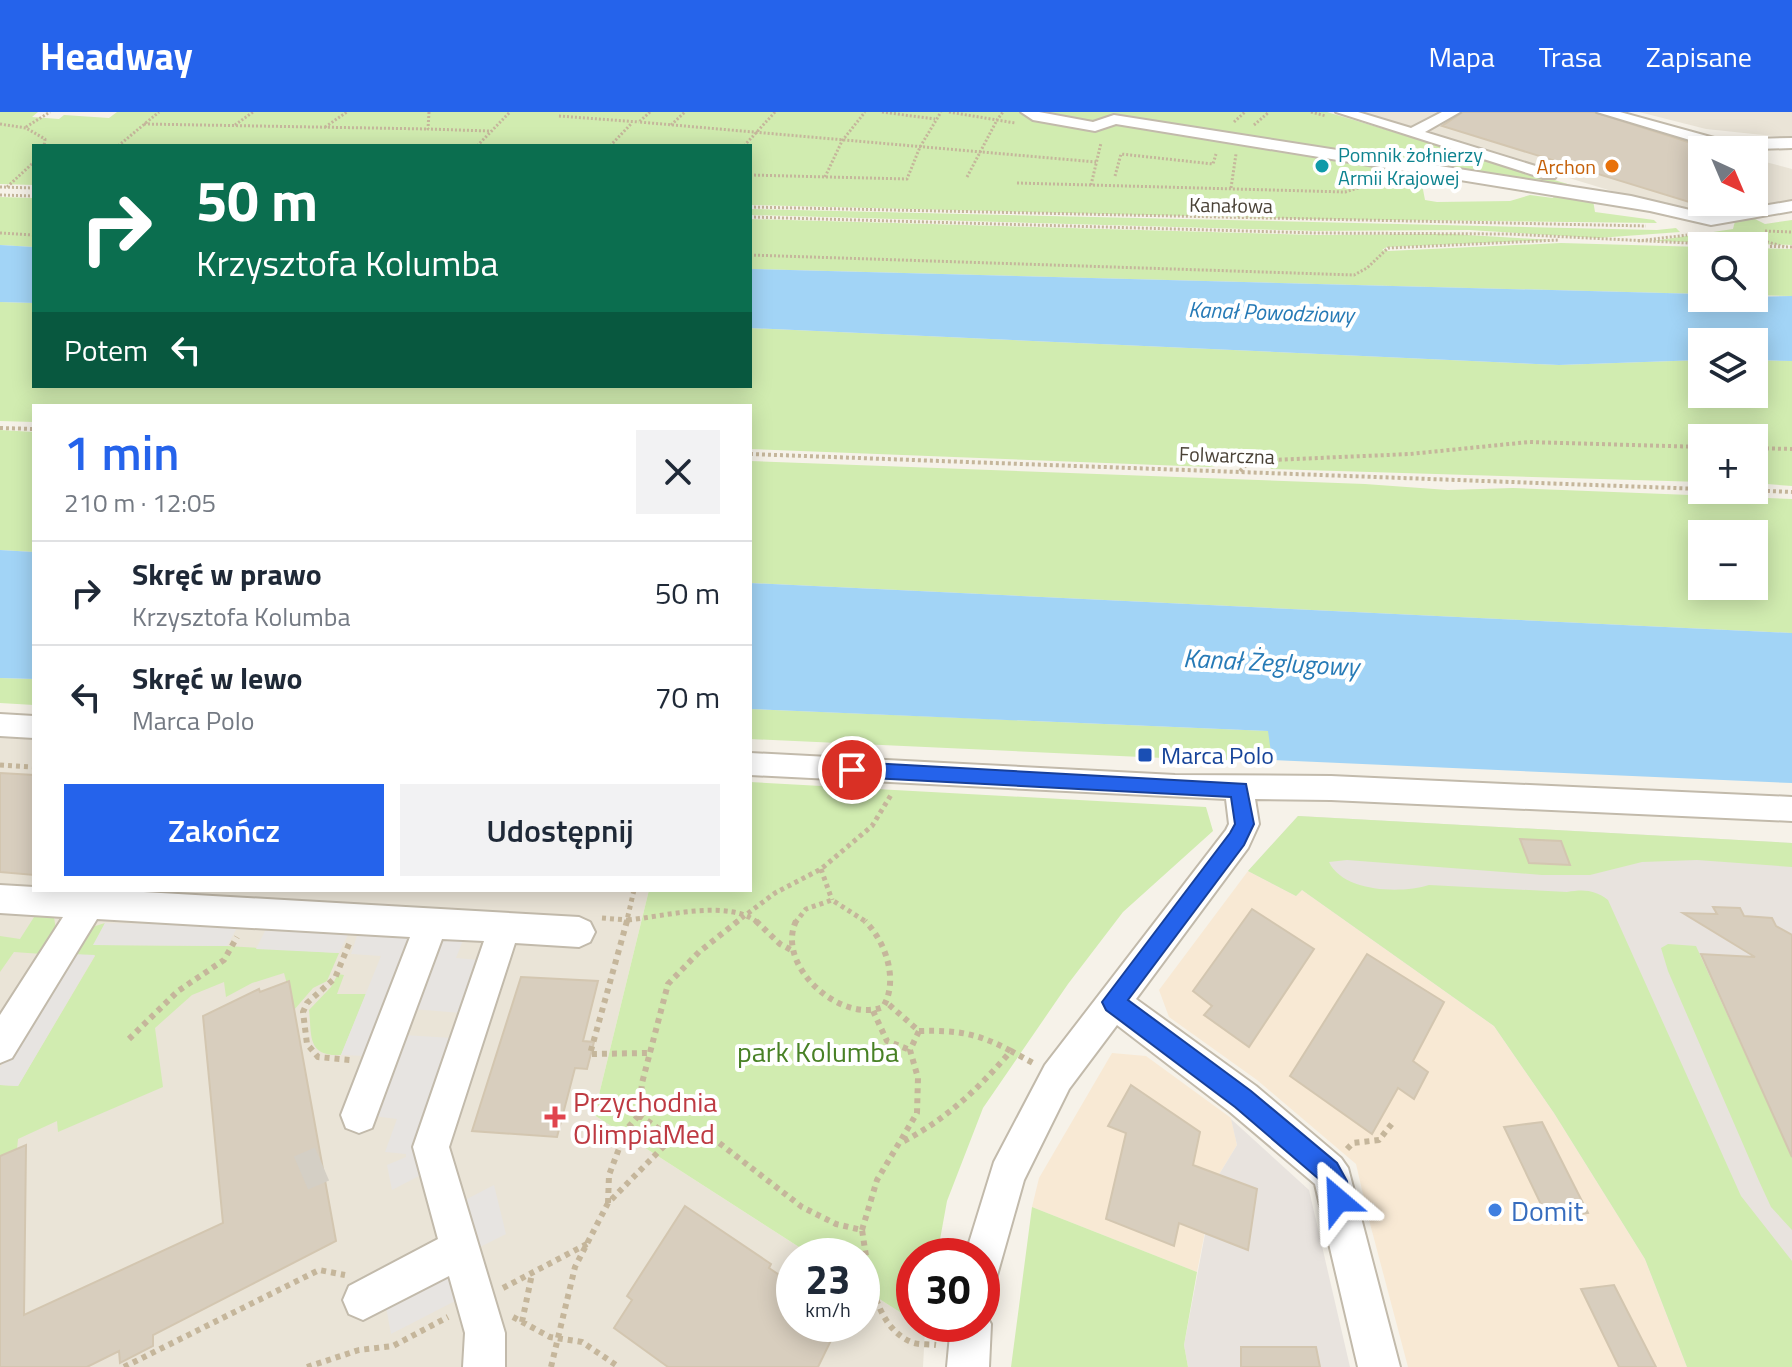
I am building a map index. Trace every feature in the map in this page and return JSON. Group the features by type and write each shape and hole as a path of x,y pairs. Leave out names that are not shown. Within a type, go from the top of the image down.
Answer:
{"street":[{"path":"1343,112 1649,206"},
{"path":"1414,132 1453,112"},
{"path":"1608,113 1689,136"},
{"path":"1027,119 1110,119 1649,206 1711,220 1792,206"},
{"path":"1768,144 1792,143"},
{"path":"1768,157 1781,160"},
{"path":"0,725 32,727"},
{"path":"752,764 1239,790 1331,788 1792,809"},
{"path":"990,1238 1007,1175 1022,1140 1057,1077 1237,839 1244,824 1239,790"},
{"path":"0,1046 92,898"},
{"path":"0,899 92,898 359,920 579,932"},
{"path":"359,1115 431,924"},
{"path":"484,1367 485,1333 431,1147 504,928"},
{"path":"1113,1002 1243,1099 1328,1171 1335,1181 1379,1367"},
{"path":"363,1300 460,1249"}],"path":[{"path":"26,128 50,112"},
{"path":"120,144 159,112"},
{"path":"234,125 253,112"},
{"path":"325,127 347,112"},
{"path":"428,129 429,112"},
{"path":"479,144 510,112"},
{"path":"568,112 561,116 753,135 1096,162"},
{"path":"639,122 650,112"},
{"path":"670,126 685,112"},
{"path":"746,144 775,112"},
{"path":"825,177 842,141 865,112"},
{"path":"882,112 935,119"},
{"path":"752,175 907,179 920,147 941,112"},
{"path":"949,112 997,120 1027,119"},
{"path":"967,177 1003,112"},
{"path":"1091,185 1110,119"},
{"path":"612,144 631,123"},
{"path":"0,124 40,133 45,139 44,144"},
{"path":"144,124 489,131"},
{"path":"1231,188 1242,140"},
{"path":"1115,176 1121,154 1213,164 1218,149"},
{"path":"7,187 32,164"},
{"path":"1017,183 1345,192 1387,179 1396,166"},
{"path":"0,187 32,188"},
{"path":"0,195 32,196"},
{"name":"Kanałowa","path":"752,207 1648,226"},
{"path":"752,217 1316,233 1509,234 1688,244"},
{"path":"1631,242 1687,235 1709,225 1711,220"},
{"path":"0,233 32,235"},
{"path":"752,255 1354,275 1367,268 1388,248 1551,242 1567,238"},
{"path":"1768,242 1785,247"},
{"path":"1768,246 1792,247"},
{"path":"0,428 32,429"},
{"path":"1240,472 1247,464 1272,460 1410,454 1529,442 1688,447"},
{"path":"1768,448 1792,449"},
{"name":"Folwarczna","path":"752,454 1688,488"},
{"path":"1768,491 1792,492"},
{"path":"0,765 32,767"},
{"path":"608,1203 609,1175 615,1152 626,1130 639,1115 642,1083 668,984 699,952 747,914 775,893 821,869 872,826 894,787 895,772"},
{"path":"821,869 832,900 866,922 889,963 892,982 886,1002 873,1011 864,1012 843,1005 820,991 799,966 793,951 791,934 799,913 809,905 832,900"},
{"path":"634,892 590,1054 649,1053"},
{"path":"627,920 648,919 680,911 747,914 785,948 793,951"},
{"path":"359,920 335,978 307,1003 302,1024 307,1044 318,1057 379,1062"},
{"path":"129,1039 178,991 224,960 243,926"},
{"path":"886,1002 919,1031 959,1030 989,1039 1044,1069"},
{"path":"873,1011 887,1041 910,1050 915,1062 919,1094 917,1113 877,1180 862,1230 868,1270 883,1311 895,1330 912,1343 969,1346"},
{"path":"910,1050 919,1031"},
{"path":"903,1141 931,1128 962,1103 1011,1051"},
{"path":"639,1115 672,1138"},
{"path":"1328,1171 1353,1143 1379,1140 1394,1121"},
{"path":"551,1367 575,1267 608,1203 672,1138 694,1134 714,1139 802,1207 836,1224 862,1230"},
{"path":"307,1367 331,1357 393,1346 587,1244"},
{"path":"124,1367 319,1270 357,1277 363,1300"},
{"path":"522,1322 532,1273"},
{"path":"559,1339 582,1342 619,1367"}],"shaded area":[{"path":"1586,112 1688,142 1688,213 1684,213 1359,114"},
{"path":"1639,112 1792,112 1792,138 1706,129"},
{"path":"1768,163 1792,169 1792,201 1768,206"},
{"path":"0,736 32,740 32,892 649,892 594,1115 785,1238 776,1238 776,1342 880,1342 880,1299 896,1310 896,1342 924,1342 923,1367 0,1367"},
{"path":"1298,816 1792,843 1792,1367 1687,1367 1645,1259 1554,1113 1494,1026 1302,890 1296,896 1248,871"},
{"path":"1248,871 1296,896 1302,890 1494,1026 1554,1113 1645,1259 1687,1367 1408,1367 1368,1216 1377,1216 1374,1203 1365,1203 1356,1164 1257,1080 1169,1017 1159,990"},
{"path":"105,923 238,926 227,946 93,945"},
{"path":"265,931 349,933 339,953 256,949"},
{"path":"358,933 414,935 366,1056 341,1055 381,956 351,954"},
{"path":"440,938 463,940 456,958 479,960 461,1013 413,1009"},
{"path":"71,954 95,955 18,1086 0,1085 0,1068"},
{"path":"403,1035 453,1038 413,1151 419,1176 392,1190 387,1165 406,1157 406,1154 385,1152 397,1119 373,1116"},
{"path":"1112,1053 1146,1056 1231,1118 1237,1145 1215,1181 1197,1272 1032,1207 1039,1178"},
{"path":"1231,1119 1309,1190 1350,1367 1188,1367 1184,1345 1215,1181 1237,1145"},
{"path":"494,1185 506,1234 478,1248 465,1200"},
{"path":"452,1271 459,1299 391,1334 386,1307"}],"green space":[{"path":"0,112 38,112 32,117 59,119 64,115 109,118 117,112 1327,112 1608,196 1426,162 1420,174 1425,200 1510,201 1530,195 1553,198 1555,194 1593,200 1595,212 1654,220 1657,223 1308,219 752,205 752,144 32,144 32,185 0,184"},
{"path":"0,197 32,198 32,247 0,245"},
{"path":"752,209 1676,228 1680,232 1598,238 1469,230 1315,231 752,215"},
{"path":"1753,218 1765,224 1792,220 1792,245 1768,244 1768,232 1713,232 1733,229 1735,221"},
{"path":"752,219 1317,235 1451,234 1552,240 1387,247 1382,250 1388,251 1561,243 1688,247 1688,294 752,269"},
{"path":"1688,236 1688,242 1653,241"},
{"path":"1768,248 1792,249 1792,296 1768,295"},
{"path":"0,302 32,303 32,388 752,388 752,328 1559,365 1688,360 1688,408 1768,408 1768,360 1792,361 1792,486 1768,484 1768,424 1688,424 1688,482 1271,469 1269,466 1274,464 1269,457 1209,467 752,449 752,404 32,404 32,422 0,421"},
{"path":"0,430 32,432 32,552 0,550"},
{"path":"752,461 1365,484 1448,490 1513,488 1688,495 1688,504 1768,504 1768,498 1792,499 1792,633 752,583"},
{"path":"0,678 32,679 32,705 0,703"},
{"path":"752,709 1269,731 1272,763 752,739"},
{"name":"park Kolumba","path":"752,782 1206,807 1213,831 1123,912 1068,984 983,1108 947,1201 940,1238 896,1238 896,1310 880,1299 880,1238 785,1238 594,1115 649,892 752,892"},
{"path":"1298,816 1792,843 1792,867 1697,860 1642,862 1590,875 1542,875 1347,860 1329,862 1347,880 1374,888 1389,890 1429,885 1584,891 1594,892 1608,900 1741,1196 1792,1261 1792,1367 1687,1367 1645,1259 1554,1113 1494,1026 1302,890 1296,896 1248,871"},
{"path":"48,913 54,917 56,930 42,954 14,952 0,972 0,936 20,939 36,914"},
{"path":"105,923 94,945 227,946 339,953 327,981 313,988 294,1010 284,973 252,983 226,997 224,982 192,995 155,1028 163,1087 58,1132 57,1121 18,1139 17,1149 0,1156 0,1085 18,1086 95,956 71,954 89,928"},
{"path":"1668,944 1696,946 1792,1157 1792,1230 1771,1207 1759,1181 1668,971 1661,948"},
{"path":"338,974 344,975 337,994 366,994 341,1055 330,1055 316,1048 313,1042 309,1010 331,987"},
{"path":"1032,1207 1197,1272 1184,1345 1188,1367 1011,1367"}],"water":[{"path":"0,245 32,247 32,303 0,302"},
{"name":"Kanał Powodziowy","path":"752,269 1688,294 1688,312 1768,312 1768,297 1792,296 1792,361 1768,360 1768,328 1688,328 1688,360 1559,365 752,328"},
{"path":"0,550 32,552 32,679 0,678"},
{"name":"Kanał Żeglugowy","path":"752,583 1792,633 1792,783 1272,760 1268,731 752,709"}],"building":[{"path":"1463,112 1594,112 1688,142 1688,202 1442,126"},
{"path":"0,773 32,775 32,875 0,872"},
{"path":"1520,839 1561,841 1570,865 1529,863"},
{"path":"1713,907 1740,908 1744,916 1772,918 1776,926 1792,935 1792,1157 1701,954 1755,957 1683,913 1717,914"},
{"path":"1252,909 1314,949 1249,1047 1204,1015 1212,1006 1193,991"},
{"path":"1367,954 1444,1002 1413,1061 1428,1072 1414,1099 1398,1088 1372,1134 1290,1076"},
{"path":"521,977 598,981 583,1041 594,1042 587,1069 575,1068 557,1137 472,1131"},
{"path":"289,981 336,1241 153,1335 153,1346 120,1363 119,1351 87,1367 0,1367 0,1156 26,1145 24,1315 223,1223 203,1016 259,989 260,992"},
{"path":"1131,1085 1200,1132 1193,1165 1257,1189 1248,1250 1179,1223 1174,1246 1106,1219 1126,1133 1108,1126"},
{"path":"1542,1122 1588,1213 1548,1219 1504,1127"},
{"path":"685,1206 771,1264 769,1268 776,1273 776,1342 830,1342 818,1367 668,1367 614,1328 632,1300 627,1296"},
{"path":"1614,1285 1656,1367 1619,1367 1581,1289"},
{"path":"1241,1347 1316,1347 1320,1367 1241,1367"}],"tunnel":[{"path":"301,1173 322,1164"}],"place":[{"name":"Pomnik żołnierzy Armii Krajowej","path":"1322,166"},
{"name":"Archon","path":"1612,166"},
{"name":"Marca Polo","path":"1145,755"},
{"name":"Przychodnia OlimpiaMed","path":"555,1117"},
{"name":"Domit","path":"1495,1210"}],"route":[{"path":"852,770 1239,790 1244,824 1237,839 1113,1002 1243,1099 1328,1171 1335,1181 1338,1200"}]}
